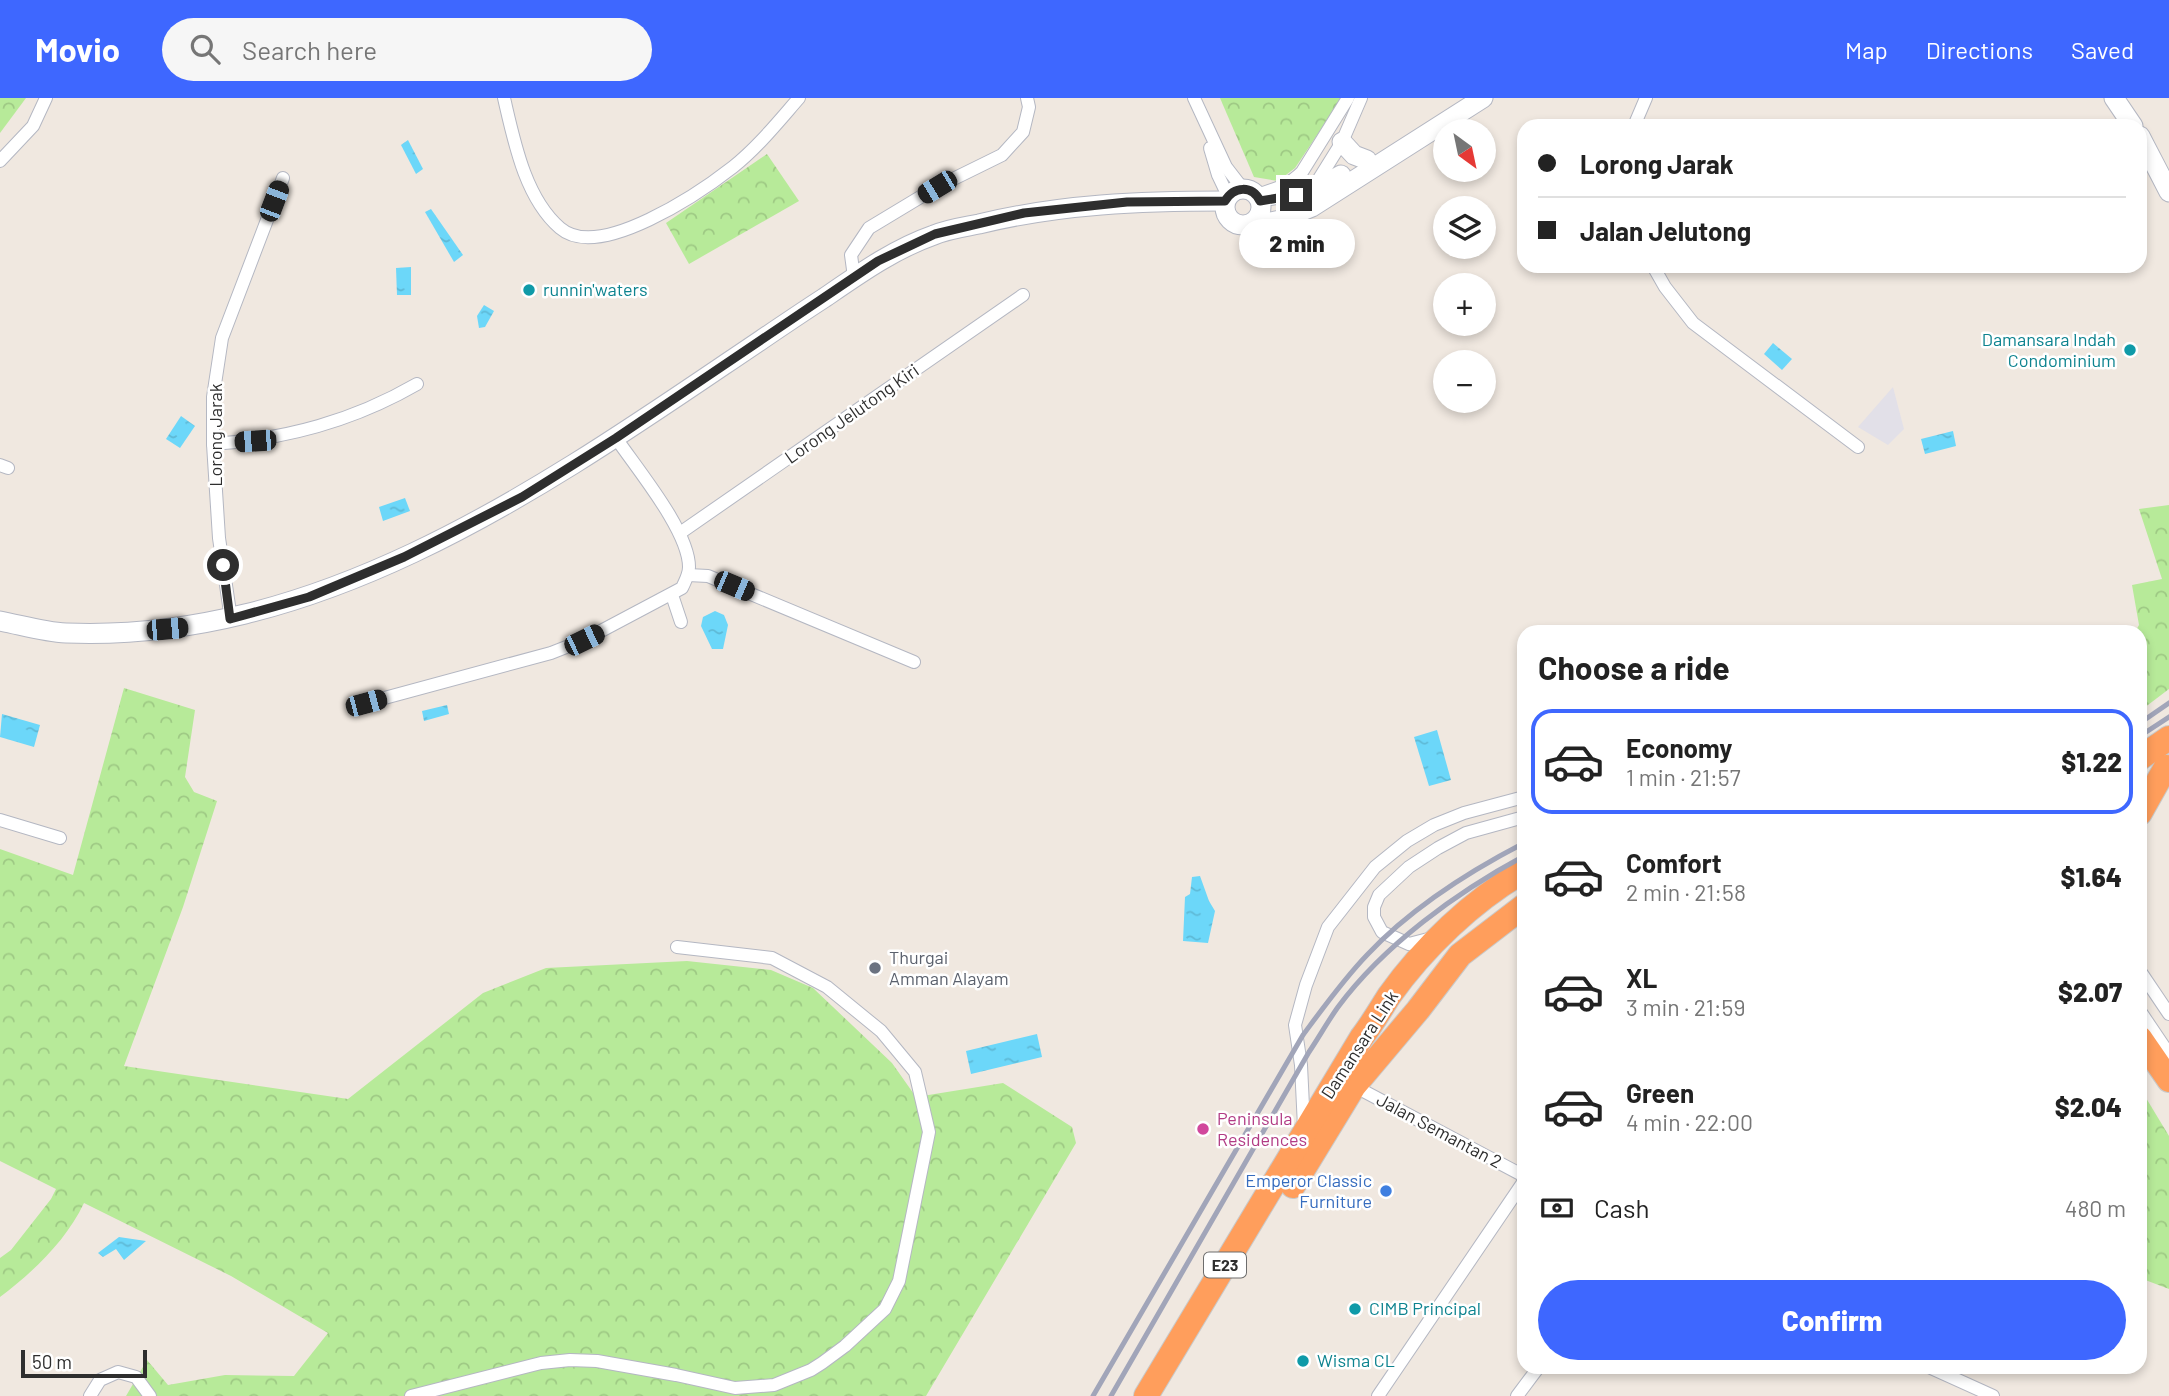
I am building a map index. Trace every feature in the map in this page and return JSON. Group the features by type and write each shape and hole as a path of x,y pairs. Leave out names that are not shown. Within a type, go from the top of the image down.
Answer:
{"highway":[{"path":"2147,753 2169,738"},
{"path":"2147,779 2167,766"},
{"path":"2147,801 2167,766"},
{"name":"Damansara Link","path":"1146,1396 1362,1037 1391,994 1465,912 1500,885 1517,876"},
{"name":"Damansara Link","path":"1166,1396 1354,1086 1460,955 1517,911"},
{"path":"2147,1048 2169,1080"}],"street":[{"path":"0,161 33,126 46,98"},
{"path":"504,98 527,177 545,211 562,231 582,237 606,235 640,225 671,209 733,167 760,142 799,98"},
{"path":"854,277 851,255 869,228 937,187 1002,155 1023,132 1029,107 1027,98"},
{"path":"1194,98 1218,175 1244,205 1266,223 1280,220 1311,206 1483,98"},
{"path":"1244,205 1292,182 1302,172 1348,98"},
{"path":"1312,190 1342,142 1361,98"},
{"path":"0,621 62,633 127,633 187,628 309,597 404,557 522,497 616,438 878,261 935,234 1024,213 1127,202 1244,205 1298,201 1463,98"},
{"path":"1637,119 1646,98"},
{"path":"2114,98 2128,119"},
{"path":"1342,142 1354,155 1367,160"},
{"path":"2147,150 2169,192"},
{"name":"Lorong Jarak","path":"230,619 219,538 213,397 222,338 283,178"},
{"path":"1657,273 1693,323 1858,447"},
{"name":"Lorong Jelutong Kiri","path":"680,533 1023,295"},
{"path":"213,444 255,441 318,427 382,405 417,384"},
{"path":"366,703 551,653 584,640 682,588 688,575 688,555 680,533 616,438"},
{"path":"688,575 708,576 914,662"},
{"path":"672,595 681,622"},
{"path":"1304,1134 1301,1065 1295,1025 1306,985 1328,927 1375,867 1407,841 1434,825 1464,813 1517,799"},
{"path":"1465,912 1433,938 1409,944 1382,932 1374,917 1374,907 1379,894 1393,880 1438,848 1466,833 1517,819"},
{"path":"0,820 60,838"},
{"path":"411,1396 541,1363 570,1360 597,1361 676,1374 735,1388 774,1385 811,1370 845,1346 885,1309 899,1282 929,1132 915,1073 881,1031 827,987 772,958 677,947"},
{"path":"2147,981 2169,1014"},
{"path":"2147,1021 2169,1054"},
{"name":"Jalan Semantan 2","path":"1354,1086 1517,1175"},
{"path":"1378,1396 1517,1189"},
{"path":"90,1396 100,1380 118,1371 136,1377 150,1396"},
{"path":"1517,1396 1534,1374"},
{"path":"1944,1374 1993,1396"}],"shaded area":[{"path":"1893,387 1904,429 1888,445 1858,427"}],"green space":[{"path":"0,98 26,98 0,133"},
{"path":"1220,98 1342,98 1295,168 1278,181 1254,177"},
{"path":"767,154 799,201 689,264 666,223"},
{"path":"2169,505 2169,689 2147,706 2147,625 2139,625 2132,585 2162,579 2139,509"},
{"path":"124,688 195,710 185,777 194,792 217,801 183,907 124,1066 348,1099 483,993 546,968 687,961 771,970 813,988 892,1063 916,1097 1003,1083 1072,1127 1076,1143 926,1396 126,1396 147,1360 168,1385 225,1375 294,1376 328,1333 231,1276 84,1203 68,1230 48,1255 0,1297 0,1258 11,1250 56,1189 0,1161 0,849 73,875"},
{"path":"2147,1100 2169,1136 2169,1289 2147,1281"}],"water":[{"path":"408,140 423,169 416,174 401,145"},
{"path":"431,209 463,255 454,262 425,212"},
{"path":"411,267 411,295 397,295 396,268"},
{"path":"484,305 494,311 485,327 479,328 477,316"},
{"path":"1773,343 1792,359 1782,370 1764,354"},
{"path":"181,416 195,426 180,448 166,439"},
{"path":"1953,431 1956,446 1925,454 1921,439"},
{"path":"405,498 410,511 383,521 379,507"},
{"path":"715,611 724,615 728,625 723,649 712,649 701,626 703,617"},
{"path":"447,705 449,714 424,721 422,711"},
{"path":"2,714 40,725 34,747 0,737"},
{"path":"1437,730 1451,780 1429,786 1414,737"},
{"path":"1200,876 1215,911 1208,943 1183,941 1185,897 1190,894 1192,877"},
{"path":"1037,1034 1042,1057 971,1074 966,1051"},
{"path":"119,1237 146,1241 124,1260 116,1249 103,1257 98,1253"}],"railway":[{"path":"2147,718 2169,703"},
{"path":"2147,731 2169,717"},
{"path":"1093,1396 1303,1035 1334,994 1358,965 1402,922 1461,879 1517,847"},
{"path":"1111,1396 1309,1052 1338,1007 1356,984 1399,941 1448,903 1517,860"}],"place":[{"name":"runnin'waters","path":"529,290"},
{"name":"Damansara Indah Condominium","path":"2130,350"},
{"name":"Thurgai Amman Alayam","path":"875,968"},
{"name":"Peninsula Residences","path":"1203,1129"},
{"name":"Emperor Classic Furniture","path":"1386,1191"},
{"name":"CIMB Principal","path":"1355,1309"},
{"name":"Wisma CL","path":"1303,1361"}],"route":[{"path":"223,565 230,619 309,597 404,557 522,497 616,438 878,261 935,234 1024,213 1127,202 1225,201 1232,192 1243,188 1257,195 1260,201 1296,195"}]}
